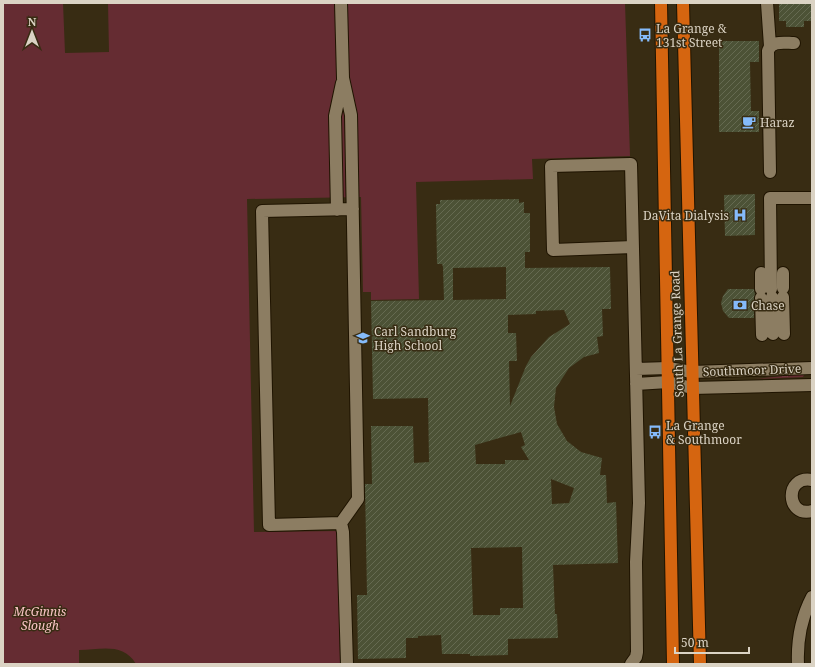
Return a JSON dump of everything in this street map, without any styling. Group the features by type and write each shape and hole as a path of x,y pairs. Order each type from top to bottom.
{"highway":[{"name":"South La Grange Road","path":"661,3 673,664"},
{"name":"South La Grange Road","path":"683,3 700,664"}],"street":[{"path":"341,3 343,78 351,116 358,499 342,523 347,664"},
{"path":"767,3 770,46 768,51 770,172"},
{"path":"770,46 776,43 794,43"},
{"path":"337,210 335,116 343,78"},
{"path":"631,664 636,657 637,652 636,562 639,502 636,384 636,369 631,164 551,166 553,250 633,247"},
{"path":"772,293 773,334 770,198 812,198"},
{"path":"342,523 269,525 262,211 353,209"},
{"name":"Southmoor Drive","path":"636,369 668,368 692,372 812,368"},
{"path":"812,368 812,376"},
{"name":"Southmoor Drive","path":"636,384 668,382 692,388 812,385"},
{"path":"812,480 800,481 795,485 791,498 793,504 799,510 806,512 812,511"},
{"path":"798,664 798,642 802,622 812,597"}],"green space":[{"name":"McGinnis Slough","path":"3,3 63,3 65,53 109,52 108,3 625,3 630,156 532,159 533,179 416,182 419,299 371,300 371,292 363,292 361,197 247,199 254,532 338,531 340,664 136,664 131,657 125,653 118,650 103,649 79,650 79,664 3,664"},
{"path":"804,375 803,377 754,379"}],"building":[{"path":"779,3 812,3 812,21 804,21 804,27 786,27 786,21 779,21"},
{"path":"719,41 759,41 759,62 750,62 751,111 759,111 759,132 719,132"},
{"name":"DaVita Dialysis","path":"755,194 755,235 725,236 724,195"},
{"name":"Carl Sandburg High School","path":"519,199 519,203 524,202 524,213 530,213 530,252 525,252 525,268 610,267 611,309 602,309 603,336 597,337 599,353 584,357 569,368 556,388 554,407 557,424 567,441 581,452 602,458 600,475 606,475 607,503 616,502 618,563 553,565 555,614 557,614 558,638 508,639 508,655 470,656 470,654 442,654 441,635 418,636 418,638 406,638 406,658 358,659 357,595 367,595 365,484 372,484 371,426 413,426 414,463 429,462 428,398 373,399 371,301 444,300 443,267 442,264 437,264 436,204 440,204 440,200","holes":["506,267 506,299 453,300 453,268","564,310 570,324 549,337 531,357 510,406 509,361 517,361 516,333 508,333 508,315 536,314 536,311","521,432 525,445 521,447 529,460 505,460 505,464 476,464 475,445","551,479 574,488 569,503 552,504","522,547 523,608 500,608 500,615 473,615 471,548"]},
{"name":"Chase","path":"728,289 754,289 754,318 729,318 723,311 721,303 723,296"}],"place":[{"name":"La Grange & 131st Street","path":"645,35"},
{"name":"Haraz","path":"749,122"},
{"name":"DaVita Dialysis","path":"740,215"},
{"name":"Chase","path":"740,305"},
{"name":"Carl Sandburg High School","path":"363,338"},
{"name":"La Grange & Southmoor","path":"655,432"}]}
